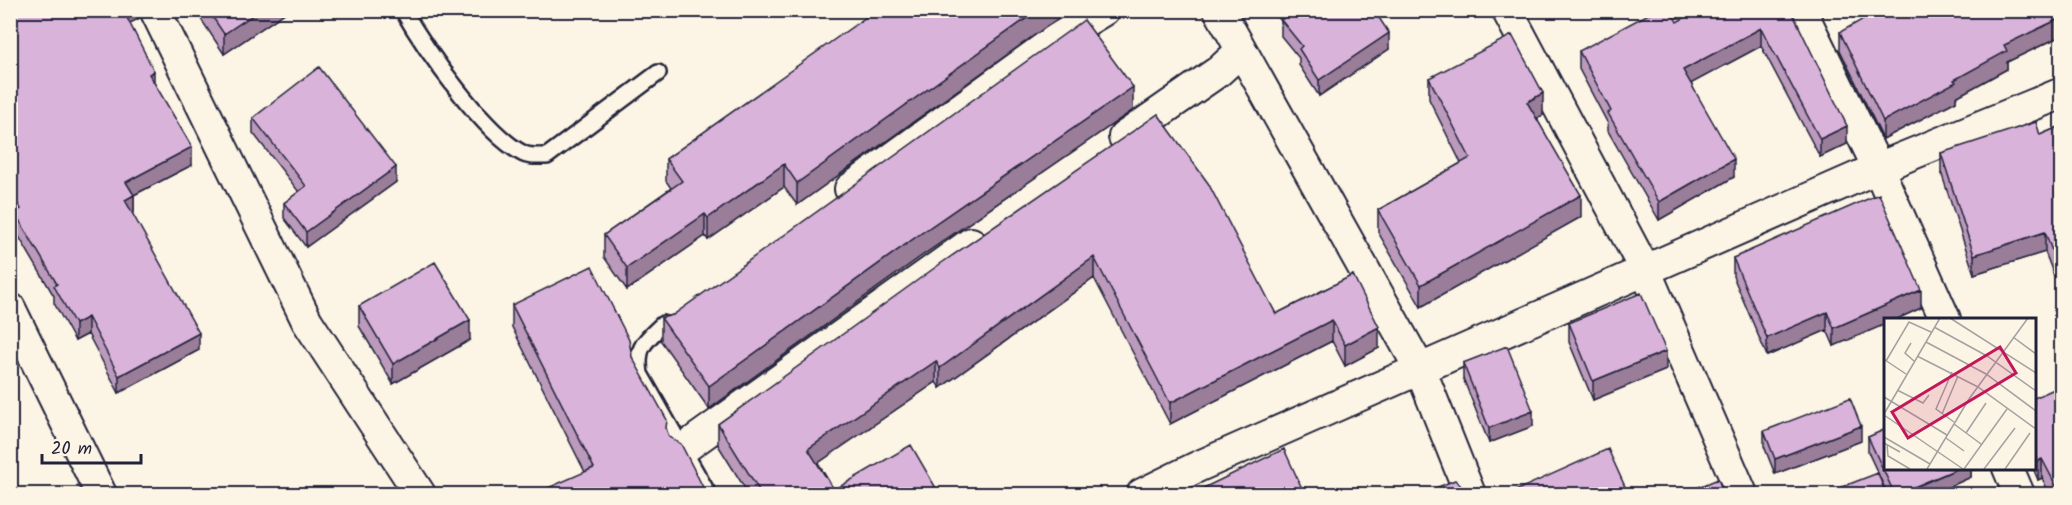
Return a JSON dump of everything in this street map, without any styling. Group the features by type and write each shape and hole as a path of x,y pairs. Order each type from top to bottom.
{"street":[{"path":"155,10 307,321 420,495"},
{"path":"825,206 1054,40 1104,10"},
{"path":"1219,10 1421,371 1470,495"},
{"path":"1507,10 1646,272 1742,495"},
{"path":"1802,10 1878,168 1945,318"},
{"path":"1104,151 1219,72 1242,51"},
{"path":"1142,495 1197,467 1421,371 1878,168 2061,93"},
{"path":"683,449 998,225"},
{"path":"10,308 101,495"},
{"path":"2008,469 2019,495"}],"lane":[{"path":"403,10 416,33 473,106 506,143 527,156 547,156 658,73"},
{"path":"672,317 645,342 638,356 640,374 708,495"}],"building":[{"path":"10,10 123,10 154,71 149,74 192,147 126,182 134,195 125,200 199,333 119,376 88,317 75,324 54,286 57,284 15,213 21,209 10,191"},
{"path":"208,10 260,10 224,34"},
{"path":"876,10 1038,10 797,183 784,164 708,218 705,214 627,268 604,235 682,181 666,159"},
{"path":"1286,10 1374,10 1389,33 1319,80 1299,49 1302,46 1281,20 1289,14"},
{"path":"1656,10 1671,10 1677,22 1698,10 1791,10 1847,126 1820,139 1761,28 1683,70 1734,159 1659,202 1608,113 1611,111 1579,51"},
{"path":"1880,10 2061,10 2061,18 2004,45 2007,51 1954,80 1956,82 1883,121 1840,32"},
{"path":"1084,20 1133,87 920,234 709,386 661,318 673,315"},
{"path":"1512,35 1543,93 1527,102 1581,195 1421,285 1378,210 1470,158 1429,78"},
{"path":"319,67 396,167 306,232 284,203 306,186 253,118"},
{"path":"1158,114 1208,183 1276,314 1353,275 1379,327 1345,345 1332,320 1170,403 1094,257 940,368 936,361 808,449 834,490 911,445 940,495 762,495 718,424 940,264"},
{"path":"2036,122 2040,135 2061,126 2061,275 2045,232 1974,255 1941,153"},
{"path":"1879,194 1921,290 1834,328 1827,312 1767,338 1733,258"},
{"path":"435,262 470,320 393,364 359,306"},
{"path":"592,266 629,340 632,357 667,420 666,428 669,437 681,444 707,495 532,495 594,468 512,305"},
{"path":"1641,293 1666,351 1593,381 1569,323"},
{"path":"1507,346 1533,411 1489,428 1463,363"},
{"path":"2061,386 2061,495 2042,459 2038,461 2036,457 2036,397"},
{"path":"1850,398 1861,426 1775,459 1764,431"},
{"path":"1884,430 1884,469 1957,469 1895,495 1868,437"},
{"path":"1284,449 1305,495 1189,495"},
{"path":"1608,449 1626,489 1613,495 1506,495"},
{"path":"1878,473 1886,495 1821,495"},
{"path":"1718,479 1724,495 1680,495"},
{"path":"1455,480 1467,495 1419,495"}]}
